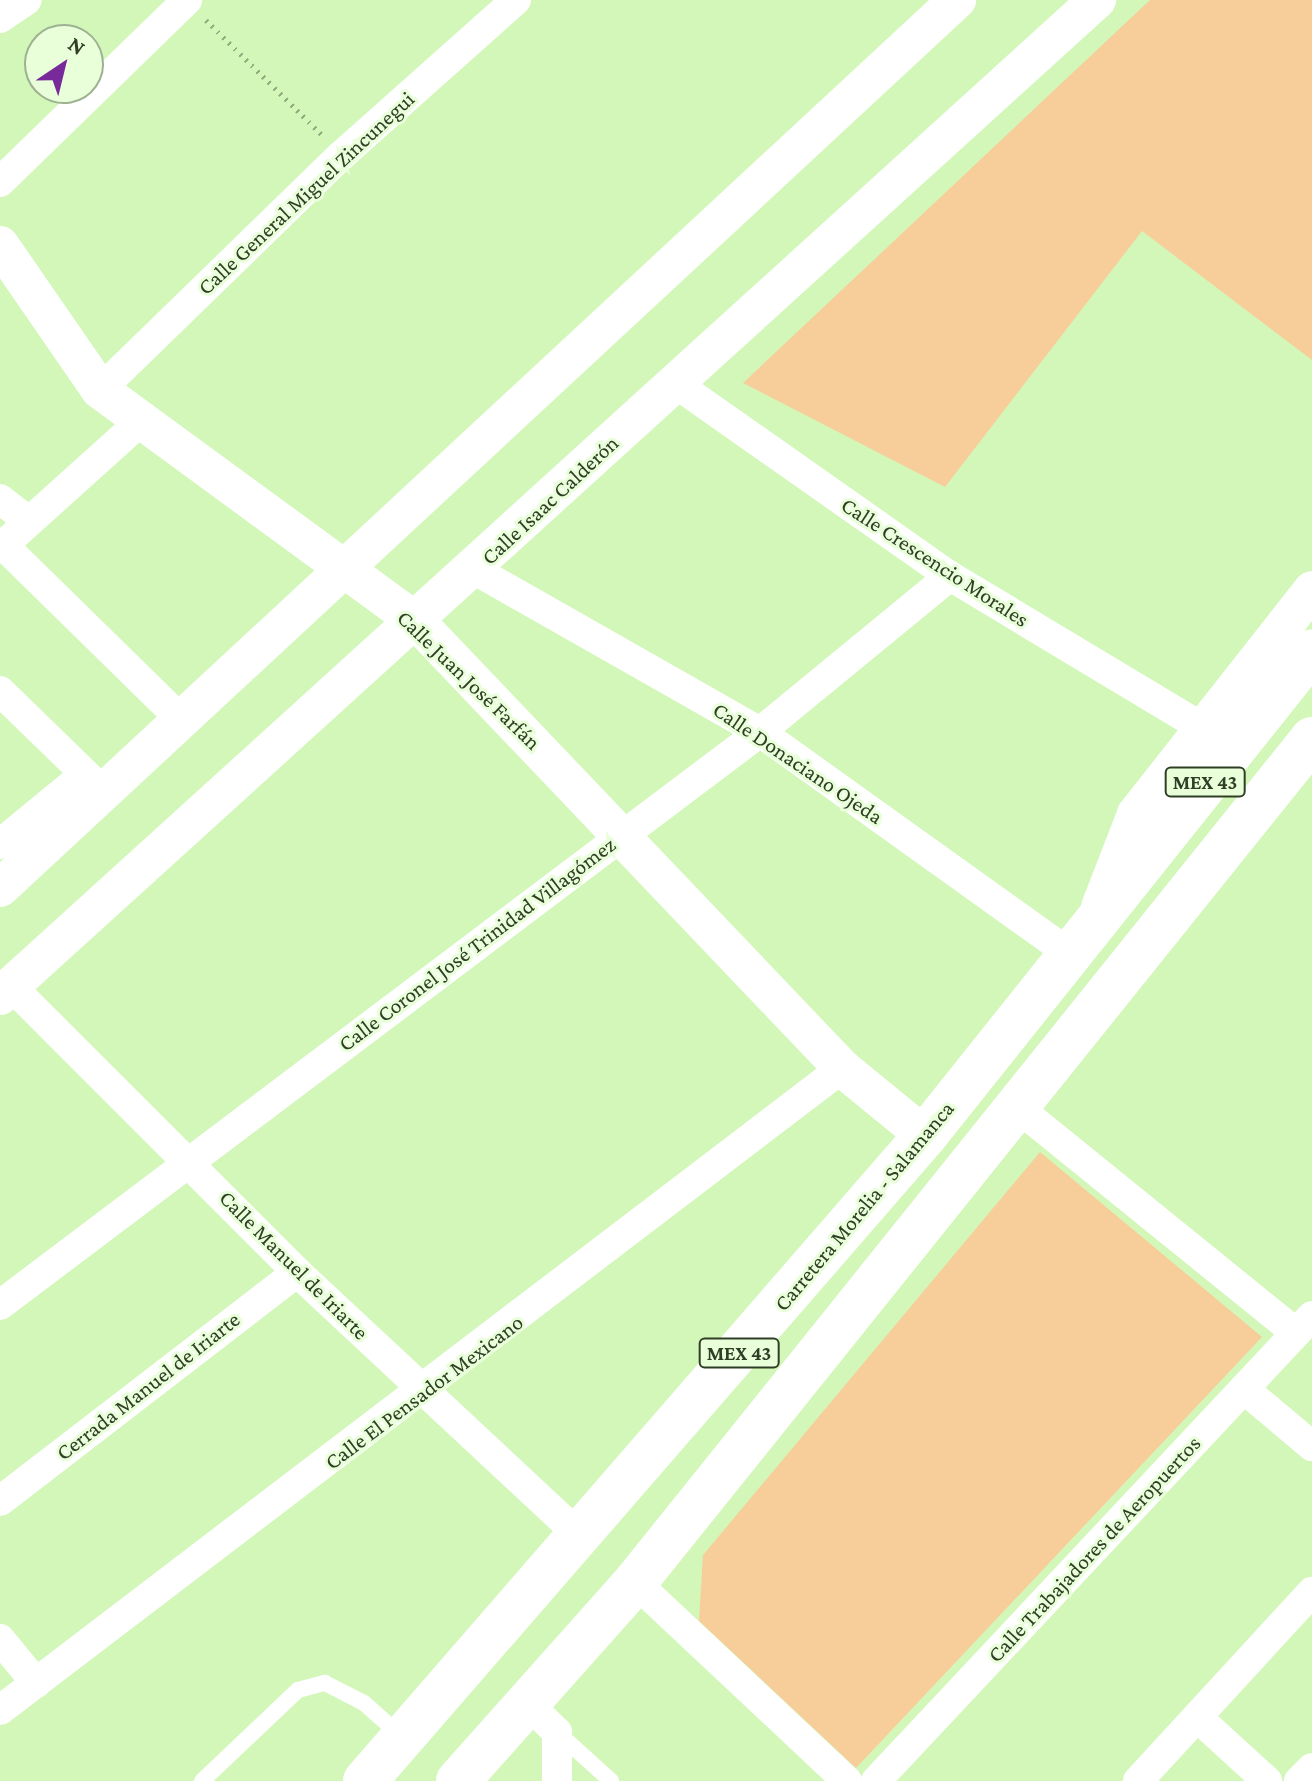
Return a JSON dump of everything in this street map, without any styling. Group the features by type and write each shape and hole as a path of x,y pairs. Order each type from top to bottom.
{"highway":[{"name":"Carretera Morelia - Salamanca","path":"365,1781 406,1740 582,1538 925,1136 1098,912 1312,651"},
{"name":"MEX 43","path":"458,1781 635,1582 1017,1107 1296,769 1312,739"}],"street":[{"path":"0,18 27,0"},
{"name":"Calle General Miguel Zincunegui","path":"100,390 342,155 516,0"},
{"path":"0,844 96,784 182,720 338,567 957,0"},
{"name":"Calle Isaac Calderón","path":"6,991 475,570 675,383 1097,0"},
{"path":"0,182 188,1"},
{"name":"Calle Juan José Farfán","path":"0,245 100,390 139,423 417,622 623,834 842,1068 925,1136"},
{"name":"Calle Crescencio Morales","path":"675,383 950,576 1203,728"},
{"path":"139,423 27,520 2,546 182,720"},
{"path":"0,499 27,520"},
{"name":"Calle Donaciano Ojeda","path":"475,570 760,732 1067,952"},
{"name":"Calle Coronel José Trinidad Villagómez","path":"0,1305 760,732 950,576"},
{"path":"1098,912 1136,814 1312,590"},
{"path":"0,691 96,784"},
{"path":"0,888 96,784"},
{"name":"Calle Manuel de Iriarte","path":"6,991 190,1160 297,1272 582,1538"},
{"name":"Calle El Pensador Mexicano","path":"0,1710 424,1393 842,1068"},
{"path":"1017,1107 1304,1325"},
{"name":"Cerrada Manuel de Iriarte","path":"0,1501 297,1272"},
{"name":"Calle Trabajadores de Aeropuertos","path":"876,1781 1304,1325"},
{"path":"1244,1389 1312,1446"},
{"path":"635,1582 847,1781"},
{"path":"1138,1781 1312,1592"},
{"path":"0,1639 36,1683"},
{"path":"527,1703 557,1732 557,1781"},
{"path":"1197,1717 1267,1781"},
{"path":"1299,1781 1312,1768"}],"lane":[{"path":"202,1781 298,1690 325,1683 364,1703 406,1740"},
{"path":"557,1732 611,1781"}],"path":[{"path":"188,1 342,155"}],"shaded area":[{"path":"1150,0 1312,0 1312,360 1142,231 945,487 743,383"},
{"path":"1040,1152 1262,1337 856,1768 699,1621 703,1555"}]}
